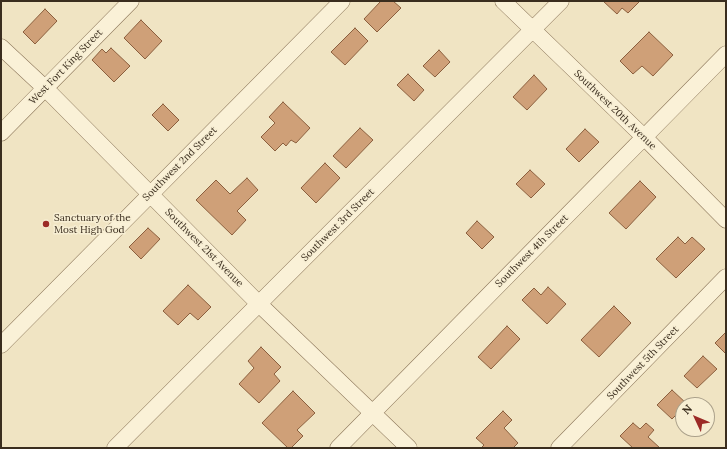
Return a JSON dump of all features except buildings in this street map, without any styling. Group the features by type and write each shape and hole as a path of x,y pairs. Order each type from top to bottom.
{"street":[{"name":"West Fort King Street","path":"1,133 131,1"},
{"name":"Southwest 2nd Street","path":"1,345 342,1"},
{"name":"Southwest 20th Avenue","path":"503,1 645,138 726,220"},
{"name":"Southwest 3rd Street","path":"115,448 561,1"},
{"name":"Southwest 21st Avenue","path":"1,47 46,89 259,304 409,448"},
{"name":"Southwest 4th Street","path":"338,448 645,138 726,54"},
{"name":"Southwest 5th Street","path":"559,448 726,277"}],"place":[{"name":"Sanctuary of the Most High God","path":"46,224"}]}
